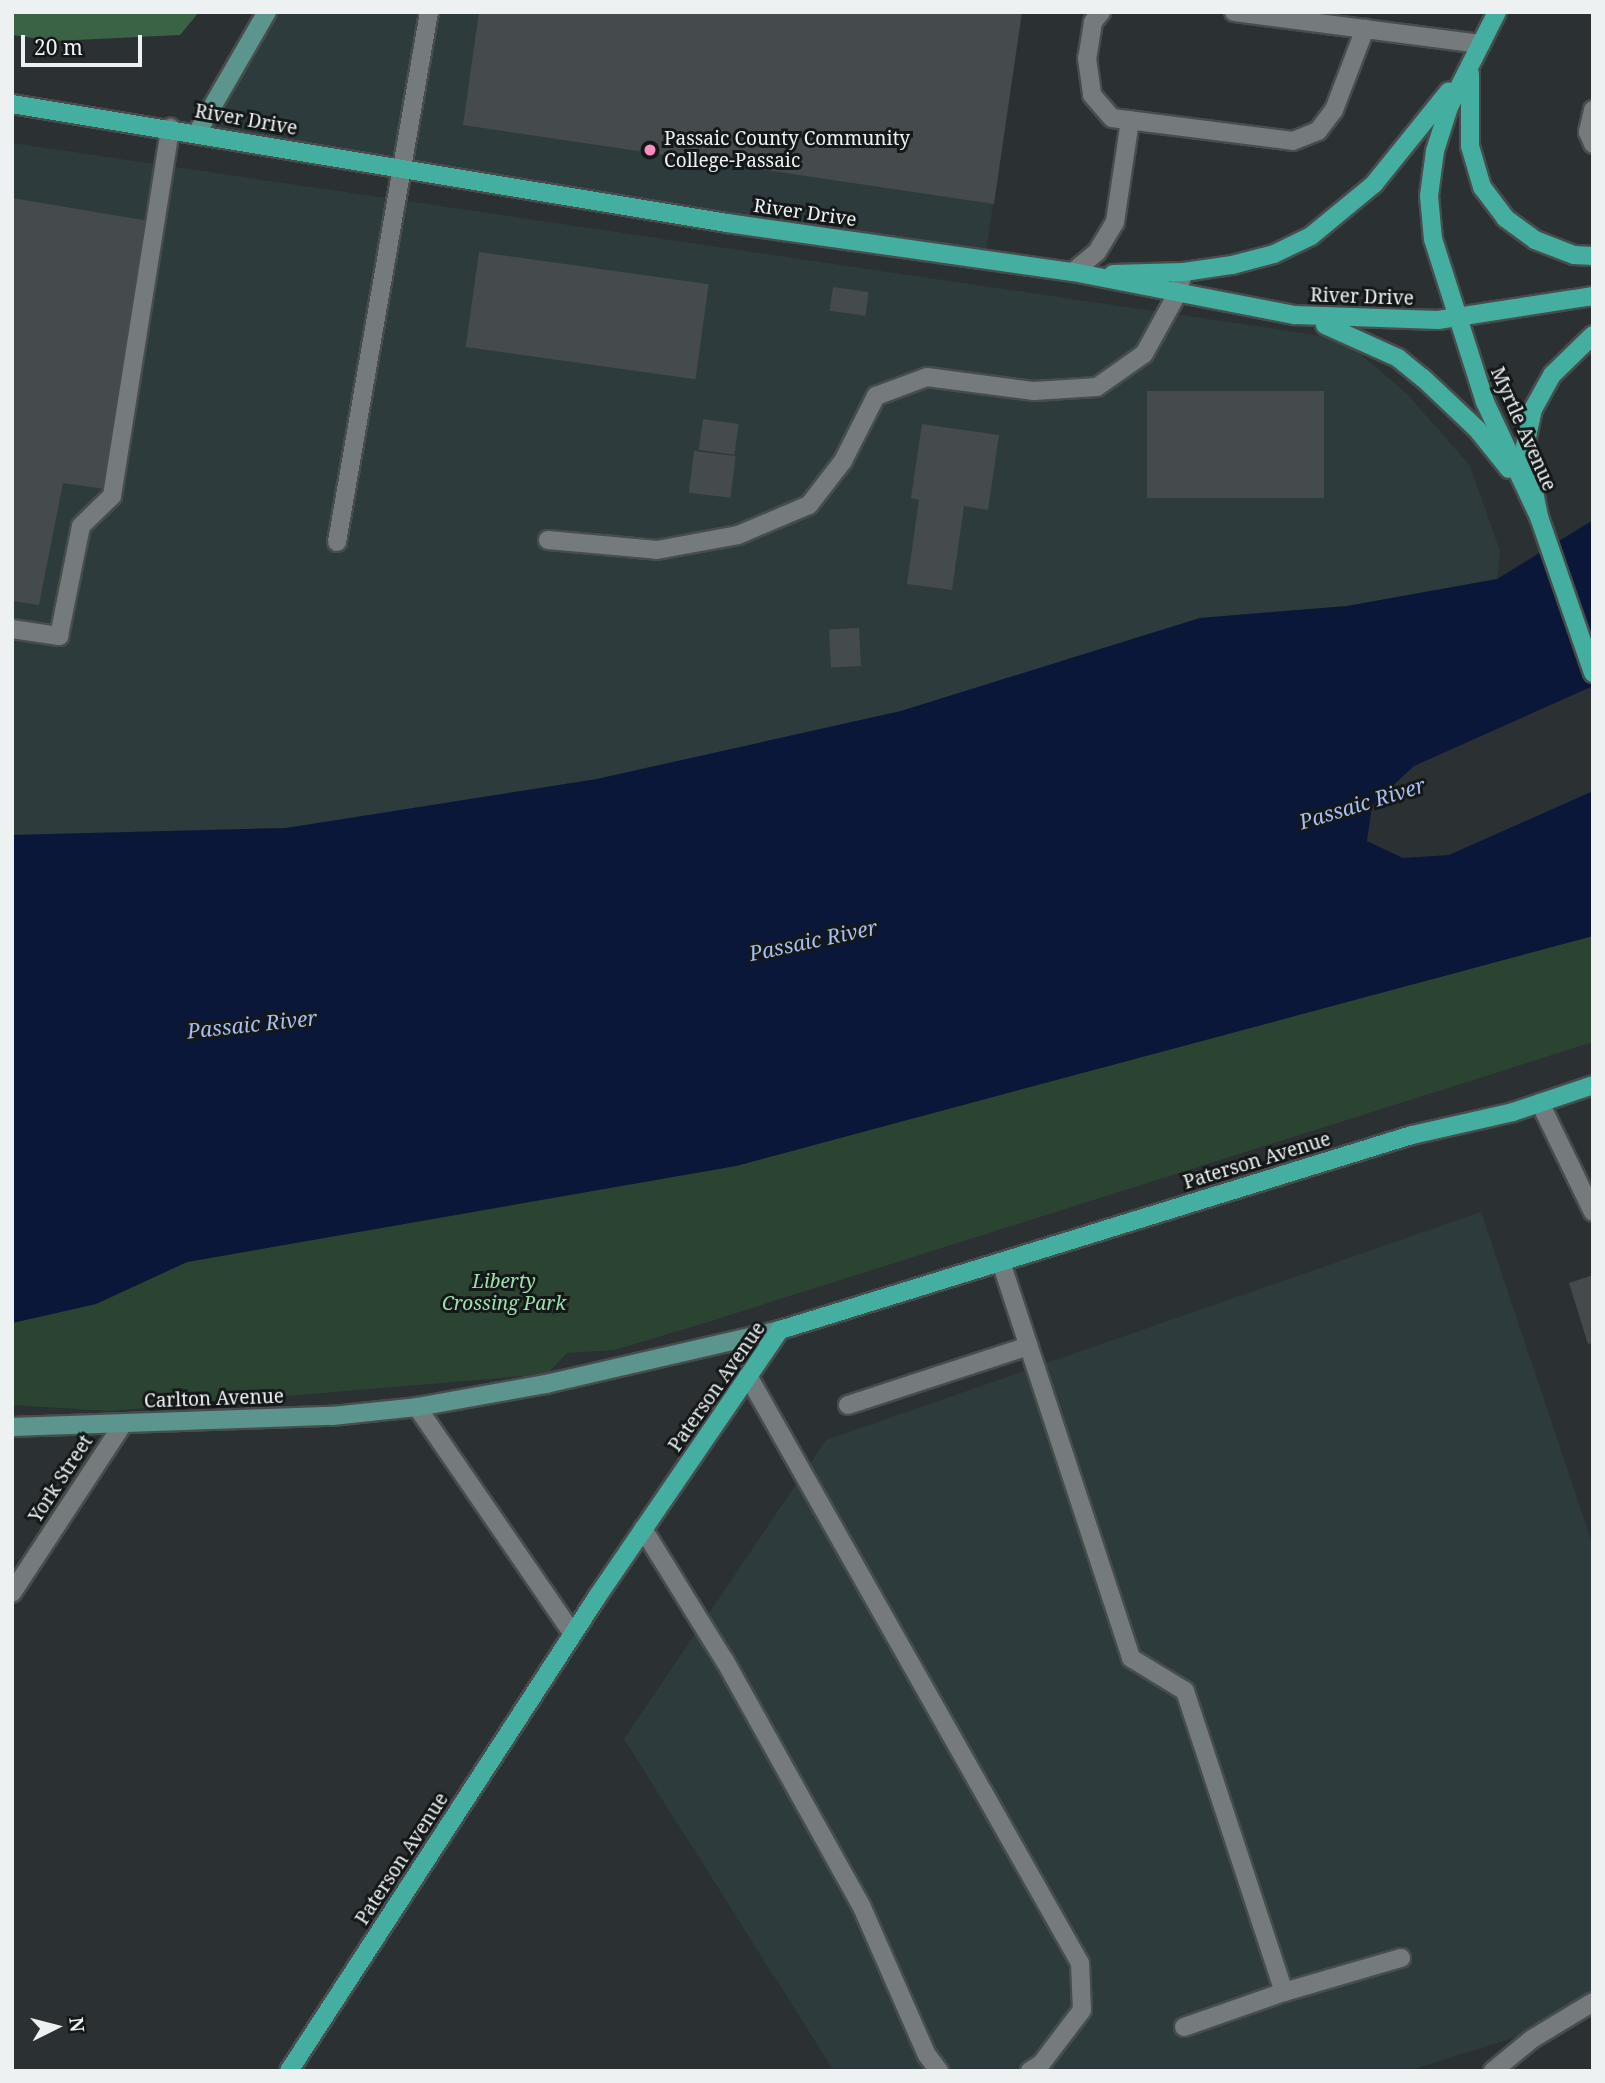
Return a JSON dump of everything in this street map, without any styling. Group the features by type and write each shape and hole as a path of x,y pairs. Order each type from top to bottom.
{"main road":[{"path":"1073,272 1184,272 1274,254 1341,215 1410,143 1470,63 1497,12"},
{"path":"1470,63 1467,105 1471,146 1482,187 1505,218 1535,240 1574,255 1593,256"},
{"name":"Myrtle Avenue","path":"1470,63 1435,151 1429,196 1433,239 1485,402 1539,517"},
{"name":"River Drive","path":"12,104 170,128 727,223 1073,272 1176,296 1295,315 1352,320 1456,318 1593,296"},
{"path":"1295,315 1349,333 1398,358 1440,392 1509,469 1539,517"},
{"path":"1593,335 1552,375 1533,409 1525,446 1539,517 1593,673"},
{"name":"Paterson Avenue","path":"289,2071 573,1634 780,1329 1412,1135 1540,1103 1593,1085"}],"street":[{"path":"197,133 267,12"},
{"path":"337,542 429,12"},
{"path":"1101,12 1093,22 1087,58 1092,95 1112,118 1293,141 1318,131 1334,110 1365,29"},
{"path":"1234,12 1343,19 1365,29 1480,44"},
{"path":"1593,110 1588,132 1593,144"},
{"path":"1073,272 1097,252 1115,222 1130,120"},
{"path":"12,629 59,636 81,526 111,496 170,128"},
{"path":"548,540 657,550 738,536 809,505 843,461 876,397 927,377 1034,391 1097,387 1144,354 1176,296 1184,272"},
{"path":"1540,1103 1593,1212"},
{"path":"1001,1262 1131,1658 1185,1691 1284,1992"},
{"name":"Carlton Avenue","path":"12,1427 332,1416 417,1407 546,1384 780,1329"},
{"path":"848,1405 1029,1346"},
{"path":"748,1376 1080,1963 1082,2010 1041,2064 1030,2071"},
{"path":"417,1407 573,1634"},
{"name":"York Street","path":"12,1593 123,1423"},
{"path":"643,1530 725,1661 862,1905 927,2055 939,2071"},
{"path":"1184,2027 1284,1992 1401,1958"},
{"path":"1493,2071 1532,2039 1593,2002"}],"shaded area":[{"name":"Passaic County Community College-Passaic","path":"267,12 1021,12 985,259 197,133"},
{"path":"12,143 1343,339 1408,395 1470,466 1500,551 1497,579 1347,606 1200,618 901,711 597,779 286,828 12,835"},
{"path":"1481,1212 1593,1546 1593,2013 1407,2071 834,2071 624,1739 826,1440"}],"green space":[{"path":"12,12 199,12 180,35 55,41 12,35"},
{"name":"Liberty Crossing Park","path":"1593,936 1593,1042 695,1326 614,1350 567,1353 547,1374 111,1411 12,1405 12,1323 96,1304 187,1262 736,1166"}],"water":[{"name":"Passaic River","path":"1593,520 1593,936 736,1166 187,1262 96,1304 12,1323 12,835 286,828 597,779 901,711 1200,618 1347,606 1497,579"}],"pier":[{"path":"1593,686 1593,791 1449,855 1403,858 1367,841 1372,805 1414,766"}],"building":[{"path":"479,12 1022,12 994,204 463,125"},
{"path":"12,198 149,221 105,489 63,483 39,605 12,601"},
{"path":"479,252 709,284 695,379 466,347"},
{"path":"833,287 869,292 865,316 830,311"},
{"path":"1147,391 1324,391 1324,498 1147,498"},
{"path":"703,419 739,424 734,455 699,450"},
{"path":"922,424 999,435 988,510 964,506 952,590 907,584 919,500 911,498"},
{"path":"694,451 736,456 731,498 689,493"},
{"path":"859,628 861,666 831,668 829,630"},
{"path":"1593,1275 1593,1343 1588,1344 1569,1283"}],"place":[{"name":"Passaic County Community College-Passaic","path":"650,150"}]}
